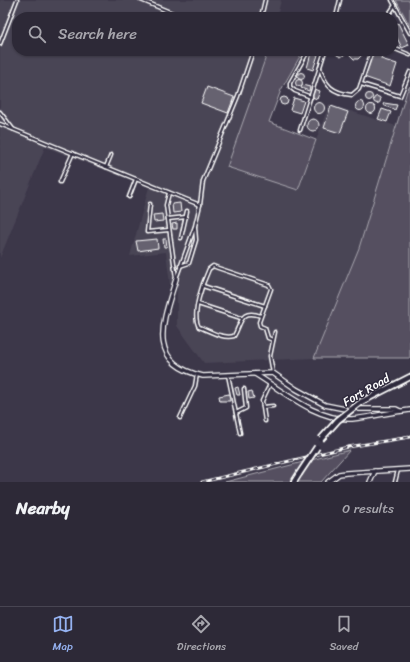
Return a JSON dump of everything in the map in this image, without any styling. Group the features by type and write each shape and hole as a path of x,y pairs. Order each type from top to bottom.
{"street":[{"path":"176,279 162,323 162,335 169,356 175,364 197,374 228,375 273,373 296,390 325,405 345,408"},
{"path":"255,374 319,412 334,417 350,419 410,410"},
{"name":"Fort Road","path":"294,482 321,440 338,420 361,402 410,377"},
{"path":"359,409 396,409 400,411"},
{"path":"328,482 339,474 410,469"},
{"path":"370,482 375,471"}],"lane":[{"path":"12,12 17,0"},
{"path":"141,0 170,12"},
{"path":"262,12 265,0"},
{"path":"337,12 340,0"},
{"path":"392,0 410,33"},
{"path":"390,12 395,5"},
{"path":"0,44 12,13"},
{"path":"398,50 410,56"},
{"path":"176,279 195,226 203,182 238,96 251,56"},
{"path":"305,56 290,83 290,87 295,91 311,97"},
{"path":"300,130 324,56"},
{"path":"320,68 327,86 334,90 352,95 356,93 361,84 370,56"},
{"path":"361,84 400,96 410,72"},
{"path":"0,112 13,129"},
{"path":"0,124 200,205"},
{"path":"60,182 73,153"},
{"path":"106,167 111,155"},
{"path":"129,197 136,179"},
{"path":"169,193 166,205 176,279"},
{"path":"150,204 147,232 169,230"},
{"path":"181,238 187,211"},
{"path":"168,219 186,217"},
{"path":"180,266 188,263 196,240 195,226"},
{"path":"261,316 248,314 241,318 234,336 224,337 199,327 196,318 198,304 209,269 213,266 269,285 271,289 261,316 260,326 265,328 268,338 273,340"},
{"path":"203,286 265,306"},
{"path":"198,304 241,318"},
{"path":"273,373 270,356 275,332"},
{"path":"180,418 195,386 197,374"},
{"path":"228,375 240,433"},
{"path":"265,421 263,398 271,383"},
{"path":"236,413 246,408 244,389"},
{"path":"263,408 273,406"},
{"path":"395,482 398,470"}],"shaded area":[{"path":"0,0 281,0 278,12 12,12 12,56 266,56 252,95 298,190 329,104 396,126 359,248 314,358 204,363 177,326 177,288 170,285 166,252 130,256 149,187 45,147 0,258"},
{"path":"396,0 410,0 410,26"},
{"path":"266,56 300,56 281,90 269,122 316,140 298,190 227,167"},
{"path":"410,86 410,358 314,358 359,248 407,91"},
{"path":"350,450 321,482 225,482"}],"building":[{"path":"398,23 409,45 402,48 398,40"},
{"path":"310,56 318,56 313,70 307,68"},
{"path":"351,56 361,56 358,59 354,59"},
{"path":"372,56 382,56 381,59 397,64 390,86 364,77"},
{"path":"301,73 304,76 301,79 298,76"},
{"path":"299,80 302,83 299,86 296,83"},
{"path":"302,85 310,87 309,91 301,88"},
{"path":"207,87 234,97 228,113 201,103"},
{"path":"315,89 320,91 317,99 312,97"},
{"path":"369,94 372,97 369,100 366,97"},
{"path":"282,97 286,97 288,101 286,105 282,105 280,103 280,99"},
{"path":"377,97 380,100 377,103 374,100"},
{"path":"294,98 304,101 300,113 290,110"},
{"path":"360,101 365,106 360,111 355,106"},
{"path":"319,102 323,104 325,108 323,112 319,114 315,112 313,108 315,104"},
{"path":"384,103 397,105 395,110 383,105"},
{"path":"371,104 376,109 371,114 366,109"},
{"path":"331,106 348,112 340,133 324,128"},
{"path":"382,109 391,112 387,122 378,119"},
{"path":"311,119 315,119 319,125 315,131 311,131 307,127 307,123"},
{"path":"180,203 181,212 173,213 172,204"},
{"path":"162,214 163,221 154,222 153,215"},
{"path":"177,223 177,229 173,229 172,224"},
{"path":"157,239 158,248 138,251 136,241"},
{"path":"163,239 166,239 167,247 164,247"},
{"path":"238,387 240,395 237,395 235,388"},
{"path":"252,391 254,398 249,399 248,392"},
{"path":"229,394 230,401 220,401 219,396"}],"railway":[{"path":"202,482 348,447 410,437"}]}
